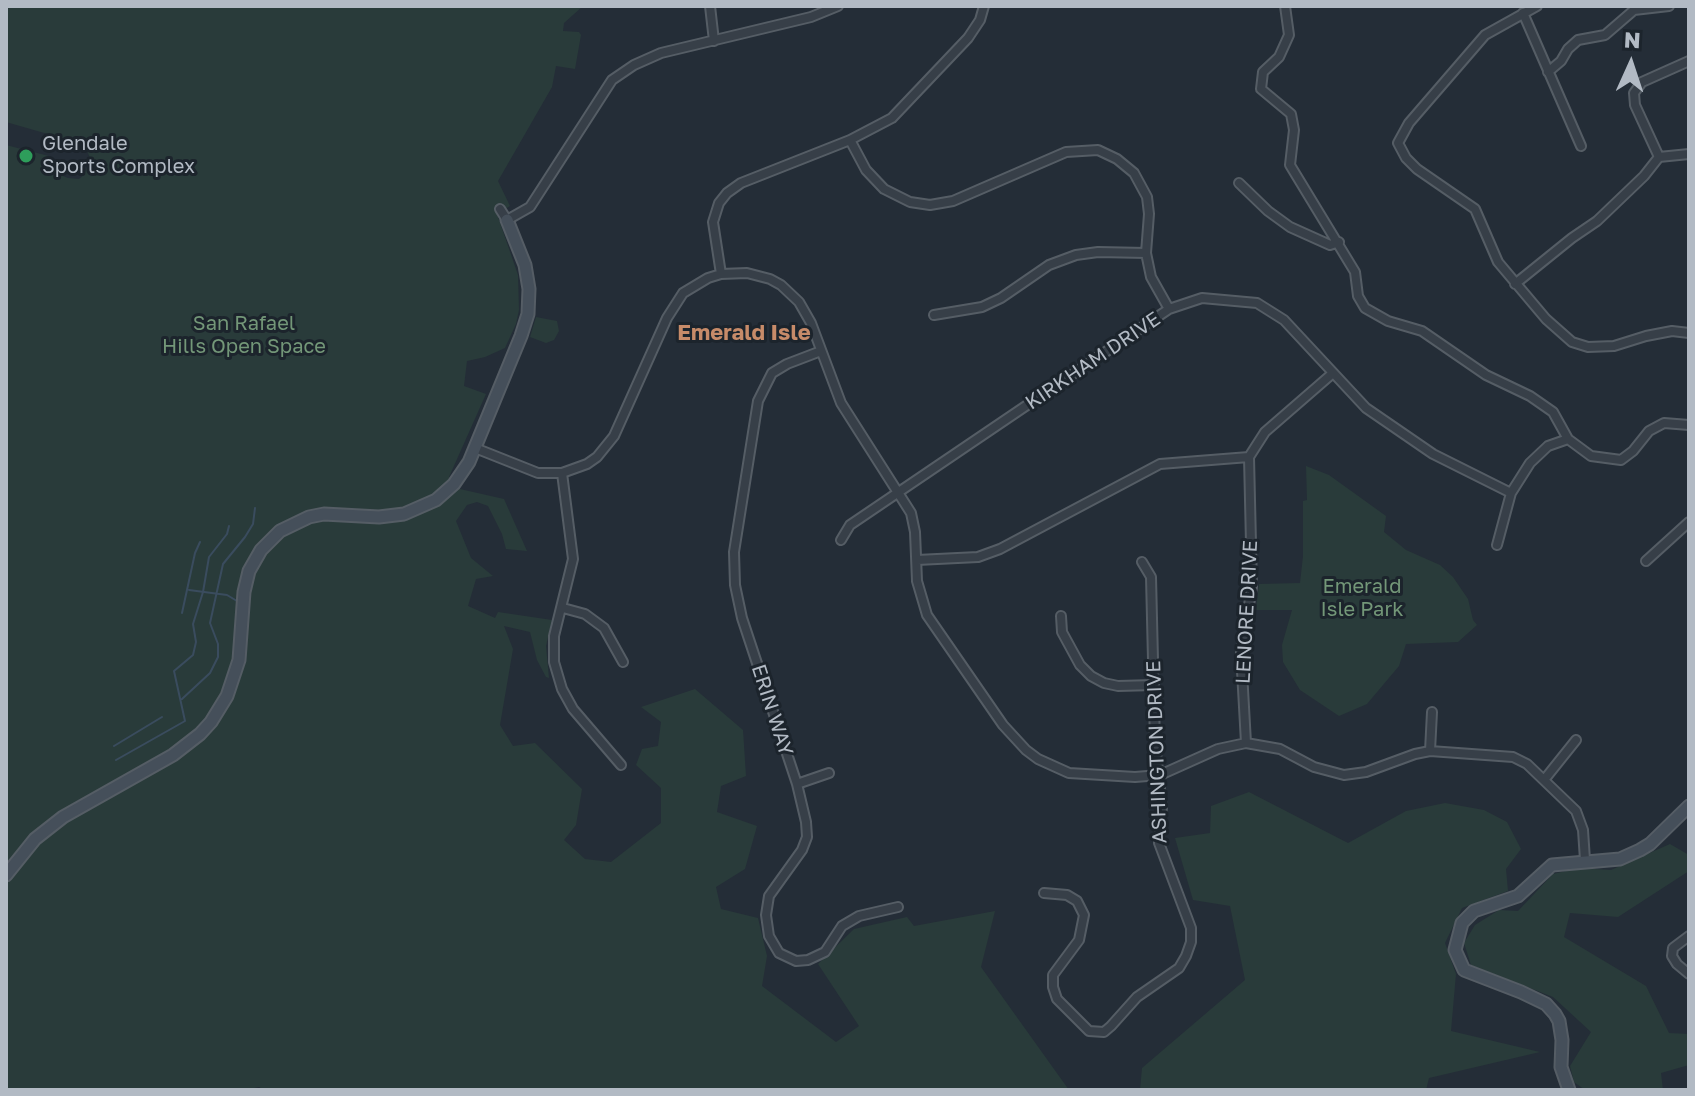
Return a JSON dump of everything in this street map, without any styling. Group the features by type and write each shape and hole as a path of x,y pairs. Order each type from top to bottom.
{"street":[{"path":"710,6 714,41"},
{"path":"6,875 35,839 63,817 173,755 211,722 233,682 241,650 246,581 266,543 293,523 312,516 338,513 391,516 417,510 436,500 454,484 475,448 528,314 529,289 525,265 503,215 530,207 541,194 612,80 634,65 661,53 811,17 838,6"},
{"path":"721,274 713,222 719,203 727,193 741,183 882,125 968,38 980,20 984,6"},
{"path":"1285,6 1289,35 1279,57 1263,72 1261,89 1291,114 1294,130 1290,165 1355,272 1358,296 1365,308 1388,321 1422,331 1486,375 1530,396 1553,412 1568,439 1591,456 1621,460 1649,431 1664,423 1689,425"},
{"path":"1537,6 1485,35 1409,123 1398,143 1417,169 1475,209 1498,262 1546,319 1572,342 1588,347 1614,346 1672,331 1689,333"},
{"path":"1548,72 1578,40 1605,35 1634,10 1669,6"},
{"path":"1523,13 1581,146"},
{"path":"1659,157 1635,105 1634,93 1642,82 1689,61"},
{"path":"850,140 866,170 884,189 910,202 930,205 953,201 1066,152 1098,150 1117,159 1134,173 1142,185 1149,214 1146,253 1151,277 1169,309"},
{"path":"1515,284 1608,212 1659,157 1689,154"},
{"path":"1239,183 1290,227 1330,245 1339,242"},
{"path":"934,315 991,303 1049,265 1076,255 1146,253"},
{"path":"475,448 538,473 562,473 587,464 614,436 675,305 694,285 721,274 760,275 781,285 799,302 841,403 899,492 914,524 920,594 927,615 1003,725 1038,759 1069,773 1114,777 1160,775 1218,749 1246,743 1280,749 1314,767 1344,775 1366,772 1430,751 1513,757 1527,764 1571,805 1580,819 1585,860"},
{"name":"KIRKHAM DRIVE","path":"841,540 850,525 1169,309 1202,298 1257,303 1284,320 1366,408 1433,454 1511,493"},
{"name":"ERIN WAY","path":"821,351 772,373 758,401 734,552 735,585 742,618 797,784 807,837 802,850 769,896 766,915 769,936 779,953 796,961 808,960 825,952 842,926 859,916 898,907"},
{"path":"917,560 978,557 1000,549 1160,464 1249,457 1265,432 1333,373"},
{"path":"1497,545 1511,493 1530,463 1548,446 1568,439"},
{"name":"LENORE DRIVE","path":"1246,743 1241,653 1252,587 1249,457"},
{"path":"562,473 573,566 554,636 554,662 562,689 573,709 621,765"},
{"path":"1646,561 1689,522"},
{"name":"ASHINGTON DRIVE","path":"1044,893 1067,895 1077,901 1084,915 1079,940 1053,975 1053,987 1057,999 1089,1031 1104,1032 1137,997 1179,968 1191,942 1191,928 1160,851 1160,775 1155,743 1151,577 1142,562"},
{"path":"563,608 585,614 604,628 623,662"},
{"path":"1061,616 1062,632 1080,665 1091,676 1118,686 1154,685"},
{"path":"1430,751 1432,712"},
{"path":"1544,780 1576,740"},
{"path":"797,784 829,773"},
{"path":"1569,1090 1561,1067 1559,1021 1552,1009 1521,992 1469,973 1459,964 1455,950 1462,923 1474,911 1518,896 1552,865 1620,859 1640,850 1689,806"},
{"path":"1689,936 1673,948 1672,956 1689,974"}],"green space":[{"name":"San Rafael Hills Open Space","path":"6,6 583,6 564,23 563,31 579,32 581,35 575,69 556,66 552,87 498,181 510,206 497,214 518,275 519,310 505,348 467,361 464,386 486,394 449,477 460,489 504,499 527,551 506,549 488,506 477,502 467,505 456,521 471,558 493,576 476,579 468,606 495,618 498,612 552,620 546,646 549,678 537,660 530,632 504,626 513,649 500,725 513,746 535,743 582,789 576,825 564,840 585,859 611,862 661,823 661,788 636,765 642,749 658,746 661,722 641,707 695,689 743,730 746,776 721,786 717,812 757,826 745,869 716,887 721,909 758,918 767,956 762,986 836,1042 859,1026 818,964 854,929 907,917 914,926 995,911 981,967 1069,1090 265,1090 259,1087 245,1090 6,1090 6,145 49,156 58,174 68,178 79,179 84,175 90,158 86,148 79,143 6,122"},
{"path":"536,317 557,321 559,331 554,340 546,343 530,337"},
{"name":"Emerald Isle Park","path":"1306,466 1329,475 1386,516 1384,532 1406,550 1440,565 1453,577 1468,599 1477,625 1458,642 1406,644 1399,666 1367,704 1339,716 1300,690 1283,662 1282,645 1292,610 1256,610 1259,584 1300,583 1303,501 1307,500"},
{"path":"1249,792 1348,843 1406,811 1445,803 1484,810 1507,822 1521,849 1506,869 1508,891 1462,908 1445,943 1456,974 1451,1031 1540,1052 1429,1078 1426,1090 1140,1090 1142,1068 1245,980 1230,906 1193,900 1175,838 1210,833 1211,806"},
{"path":"1670,844 1689,855 1689,871 1618,917 1570,913 1564,937 1646,986 1669,1033 1689,1034 1689,1065 1661,1073 1663,1090 1585,1090 1574,1082 1570,1066 1591,1032 1553,997 1471,965 1464,943 1475,925 1499,910 1518,911 1553,874 1578,868 1611,870"}],"waterway":[{"path":"182,699 210,673 218,657 218,644 210,623 223,564 253,524 255,508"},
{"path":"116,760 185,721 174,671 193,655 196,642 193,624 209,557 227,534 229,526"},
{"path":"182,613 200,542"},
{"path":"189,590 227,595 237,601"},
{"path":"114,746 162,717"}],"place":[{"name":"Glendale Sports Complex","path":"26,156"}],"district":[{"name":"Emerald Isle","path":"744,333"}]}
